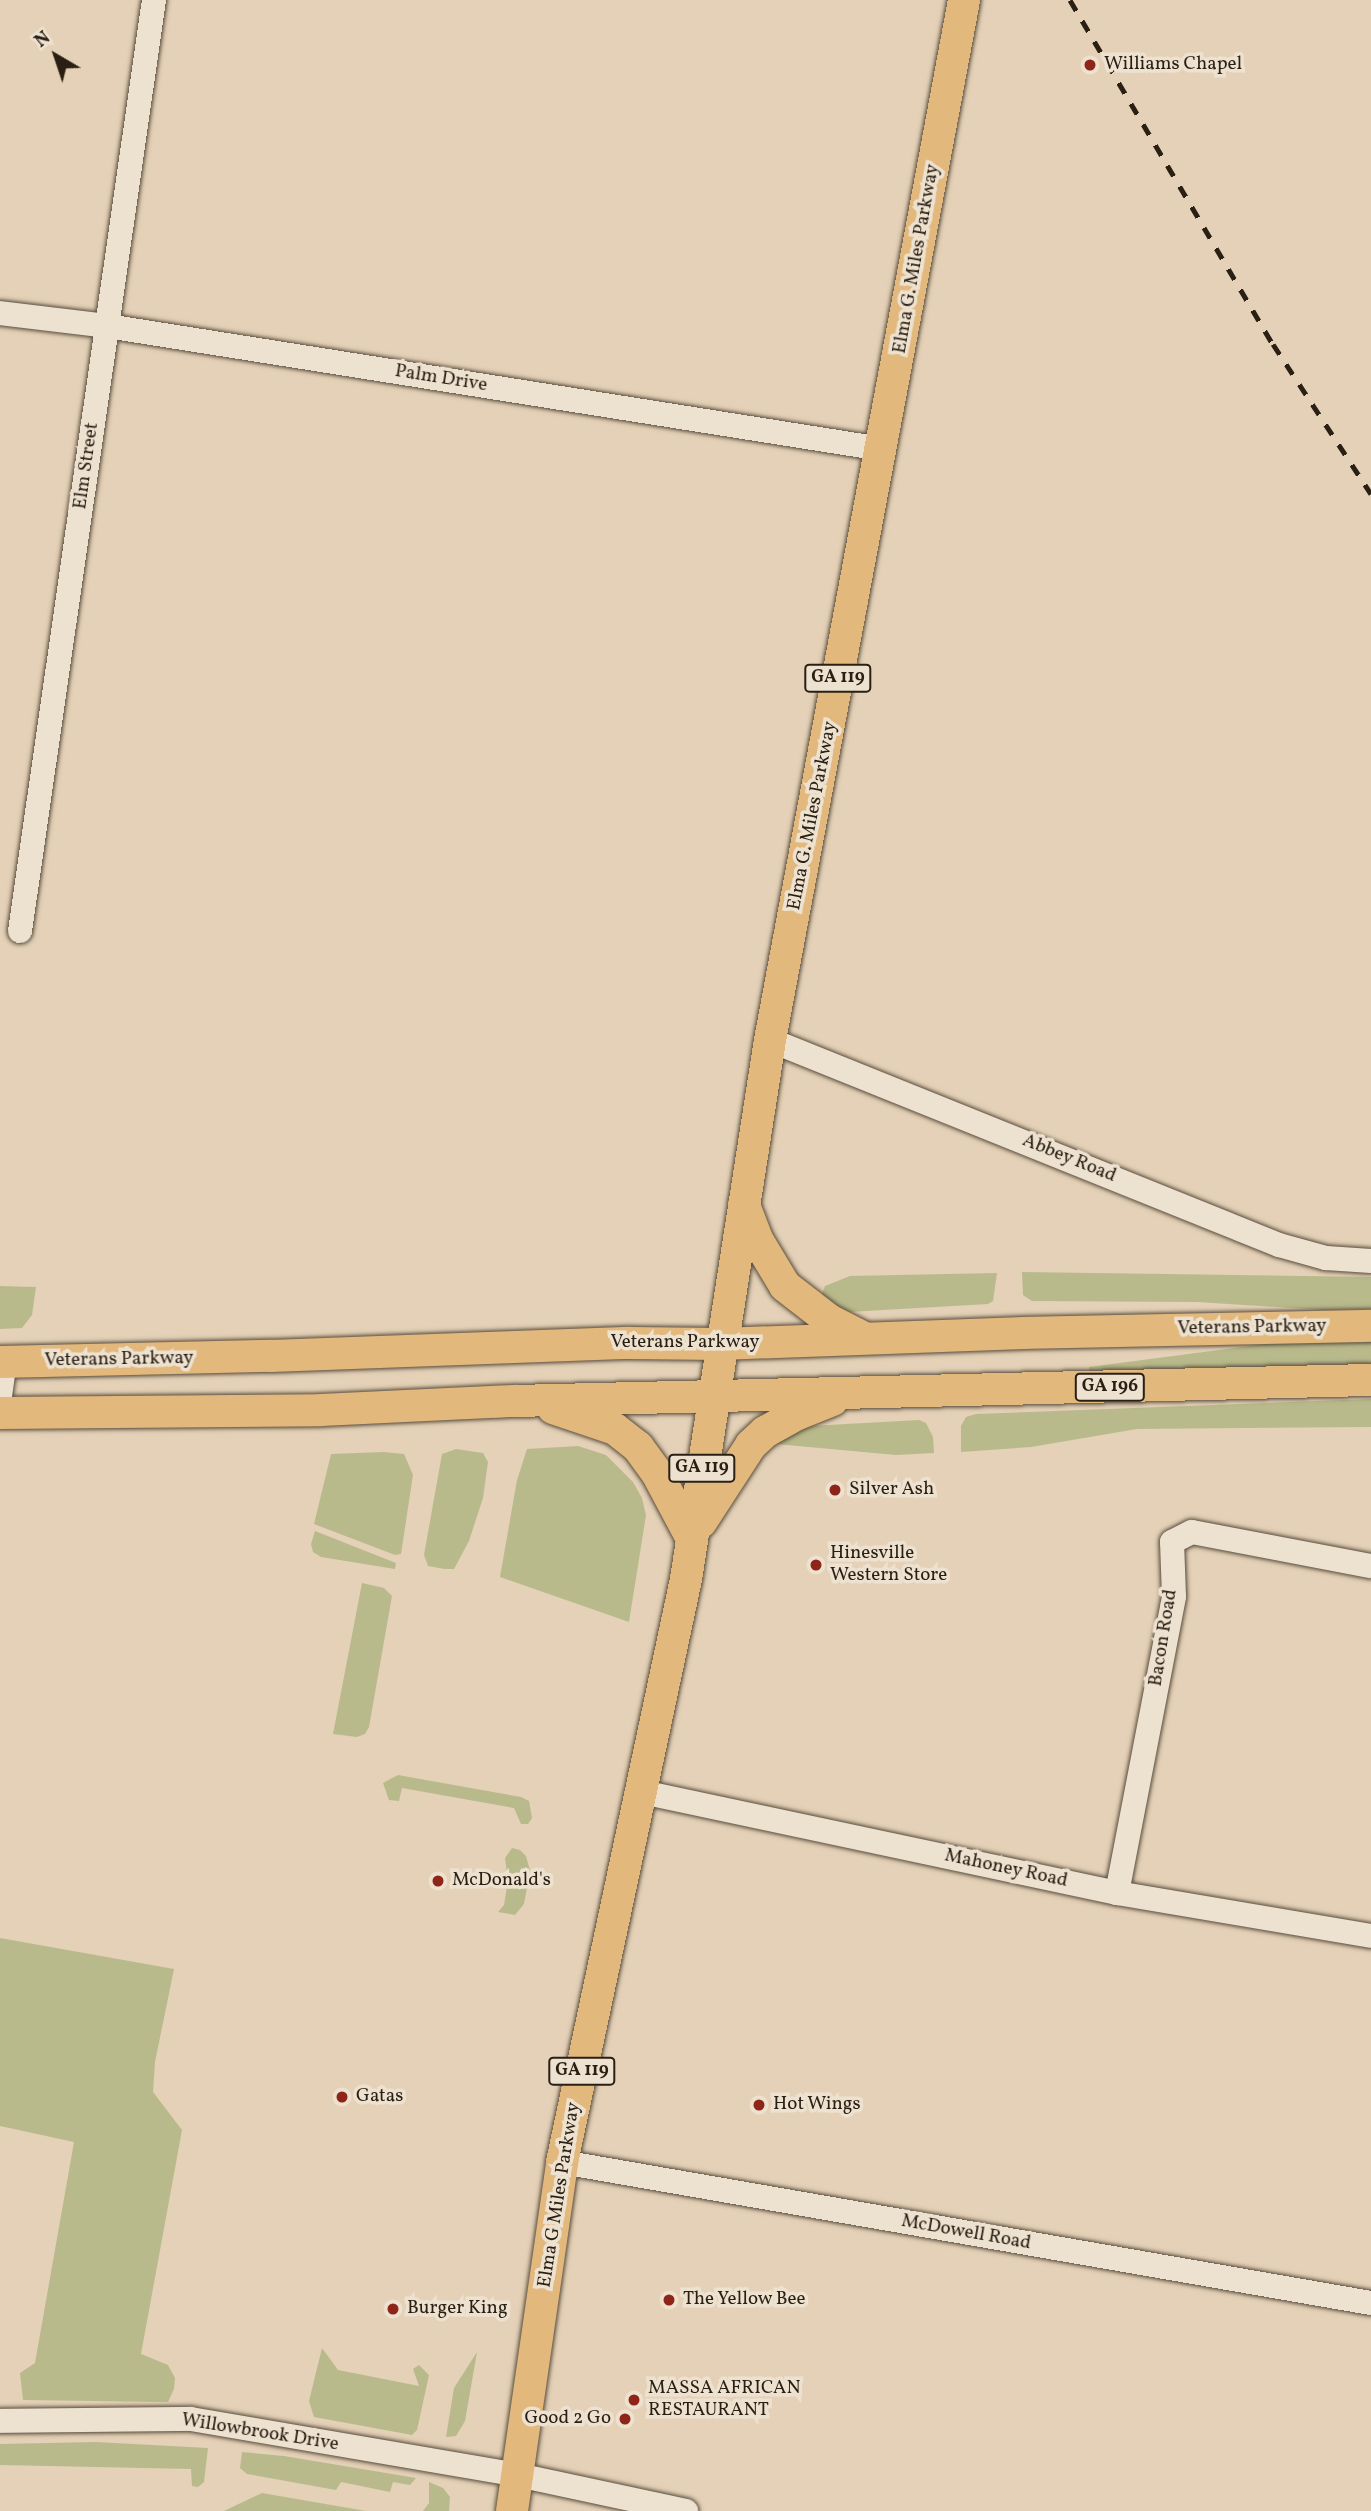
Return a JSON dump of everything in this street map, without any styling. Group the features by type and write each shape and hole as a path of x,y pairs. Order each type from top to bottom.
{"main road":[{"name":"Elma G. Miles Parkway","path":"674,1634 692,1539 712,1397 770,1040 964,0"},
{"path":"744,1205 758,1241 785,1286 829,1320 867,1339"},
{"name":"Veterans Parkway","path":"3,1362 630,1343 721,1344 1371,1326"},
{"name":"GA 196","path":"692,1539 730,1473 758,1438 798,1414 849,1394 1371,1380"},
{"path":"0,1413 321,1410 533,1401 849,1394"},
{"path":"533,1401 615,1429 638,1447 658,1475 692,1539"},
{"name":"Elma G Miles Parkway","path":"512,2511 562,2162 674,1634"}],"street":[{"name":"Elm Street","path":"20,932 153,0"},
{"name":"Palm Drive","path":"0,313 107,326 882,449"},
{"name":"Abbey Road","path":"770,1040 1279,1245 1326,1258 1371,1261"},
{"path":"0,1396 3,1362"},
{"name":"Bacon Road","path":"1117,1893 1174,1596 1172,1542 1192,1532 1371,1566"},
{"name":"Mahoney Road","path":"642,1792 1117,1893 1371,1936"},
{"name":"McDowell Road","path":"562,2162 1371,2303"},
{"name":"Willowbrook Drive","path":"0,2421 191,2419 518,2475 686,2511"}],"green space":[{"path":"1022,1272 1371,1277 1371,1309 1325,1310 1197,1302 1032,1301 1023,1295"},
{"path":"997,1273 993,1301 988,1304 848,1312 819,1301 825,1286 850,1276"},
{"path":"0,1286 36,1287 32,1315 22,1328 0,1329"},
{"path":"1371,1342 1371,1368 1090,1376 1089,1367 1265,1344"},
{"path":"1371,1399 1371,1427 1137,1429 1031,1447 961,1452 961,1426 966,1417 976,1414"},
{"path":"919,1420 926,1423 933,1437 934,1453 896,1455 776,1444 776,1437 810,1426"},
{"path":"578,1446 606,1455 633,1482 642,1498 646,1515 629,1622 500,1577 517,1480 527,1449"},
{"path":"456,1449 483,1453 488,1462 483,1498 469,1541 454,1569 445,1569 428,1566 424,1555 442,1454"},
{"path":"331,1454 404,1454 413,1475 401,1554 395,1555 314,1524"},
{"path":"315,1531 396,1563 395,1569 321,1557 313,1552 311,1544"},
{"path":"362,1583 384,1588 392,1596 369,1727 365,1734 357,1737 333,1734"},
{"path":"398,1775 521,1797 529,1801 532,1818 528,1824 521,1824 514,1808 402,1788 399,1801 389,1800 383,1783"},
{"path":"512,1848 520,1850 526,1856 530,1871 524,1904 515,1915 498,1912 504,1905 508,1880 505,1858"},
{"path":"0,1938 174,1969 155,2062 153,2092 182,2130 141,2354 168,2365 175,2378 174,2389 168,2402 23,2400 20,2373 35,2363 74,2142 0,2126"},
{"path":"322,2348 338,2370 419,2386 413,2369 419,2365 429,2375 417,2430 412,2435 314,2417 309,2401"},
{"path":"477,2352 465,2421 456,2436 446,2437 454,2388"},
{"path":"96,2442 208,2448 204,2482 198,2487 192,2486 191,2469 0,2465 0,2444"},
{"path":"242,2452 284,2456 416,2478 410,2485 393,2482 390,2492 341,2482 336,2490 247,2474 240,2468"},
{"path":"429,2482 443,2488 450,2497 449,2511 423,2511 429,2503"},
{"path":"262,2493 366,2511 224,2511"}],"railway":[{"path":"1070,0 1273,344 1371,494"}],"place":[{"name":"Williams Chapel","path":"1090,65"},
{"name":"Silver Ash","path":"835,1490"},
{"name":"Hinesville Western Store","path":"816,1565"},
{"name":"McDonald's","path":"438,1881"},
{"name":"Gatas","path":"342,2097"},
{"name":"Hot Wings","path":"759,2105"},
{"name":"The Yellow Bee","path":"669,2300"},
{"name":"Burger King","path":"393,2309"},
{"name":"MASSA AFRICAN RESTAURANT","path":"634,2400"},
{"name":"Good 2 Go","path":"625,2419"}]}
